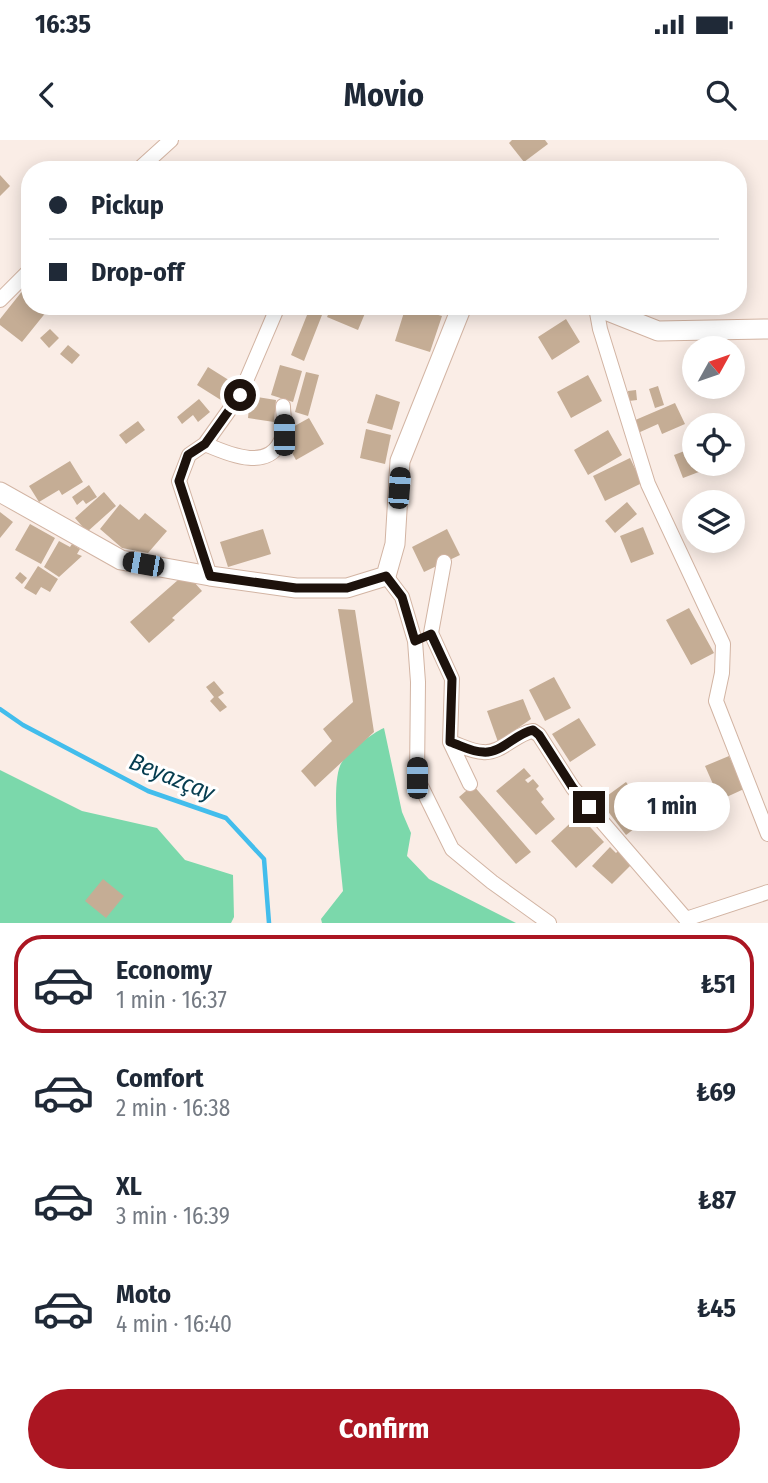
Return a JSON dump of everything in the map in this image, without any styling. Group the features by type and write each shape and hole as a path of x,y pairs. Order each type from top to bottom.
{"street":[{"path":"148,161 171,140"},
{"path":"0,300 21,279"},
{"path":"210,576 179,481 188,455 205,444 240,395 274,315"},
{"path":"386,576 395,544 400,461 458,315"},
{"path":"598,315 648,484 723,645 722,673 716,701 768,834"},
{"path":"618,315 658,331 768,329"},
{"path":"205,444 232,456 259,459 273,451 284,435 283,406"},
{"path":"0,492 121,561 296,588 347,588 386,576"},
{"path":"444,562 431,634 452,679 450,742 470,785"},
{"path":"386,576 402,597 415,641 418,682 417,778 452,849 492,882 550,923"},
{"path":"415,641 431,634"},
{"path":"450,742 484,753 500,747 523,732 533,730 539,735 573,788 681,921 768,892"}],"green space":[{"path":"384,728 402,812 411,833 407,856 429,879 516,923 322,923 321,919 343,891 336,805 338,772 350,753"},
{"path":"0,770 82,811 157,828 185,860 233,875 234,917 231,923 0,923"}],"building":[{"path":"512,140 545,140 548,144 523,161 509,143"},
{"path":"0,175 10,186 0,196"},
{"path":"21,293 21,315 44,315 22,342 0,325 0,319"},
{"path":"307,315 322,315 304,361 291,355"},
{"path":"328,315 364,315 358,330 327,317"},
{"path":"403,315 442,316 430,352 395,341"},
{"path":"566,319 580,342 552,360 538,337"},
{"path":"50,329 59,338 49,348 40,338"},
{"path":"68,345 80,355 72,364 60,354"},
{"path":"280,365 302,371 293,402 271,395"},
{"path":"208,367 235,384 224,402 197,385"},
{"path":"306,372 319,375 308,416 295,412"},
{"path":"588,375 602,401 571,418 557,392"},
{"path":"658,386 664,405 655,408 649,389"},
{"path":"636,390 637,400 629,401 628,391"},
{"path":"376,394 400,402 392,430 367,423"},
{"path":"250,396 276,400 274,422 248,418"},
{"path":"199,399 210,412 198,422 193,415 182,424 177,417"},
{"path":"675,403 682,418 682,425 662,434 658,424 638,433 633,421"},
{"path":"309,418 324,444 296,460 285,440 295,434 291,428"},
{"path":"138,421 145,430 126,444 119,435"},
{"path":"366,429 391,435 385,464 360,458"},
{"path":"608,430 622,455 588,475 574,450"},
{"path":"682,452 682,475 674,455"},
{"path":"630,458 642,483 605,501 593,476"},
{"path":"70,461 83,482 62,495 59,490 39,502 29,486"},
{"path":"89,485 97,497 86,504 83,500 77,505 72,497"},
{"path":"104,492 116,506 87,532 75,518"},
{"path":"627,502 637,514 615,533 605,521"},
{"path":"120,504 139,520 145,513 167,531 148,553 122,548 100,529"},
{"path":"0,512 13,522 0,538"},
{"path":"30,524 55,538 41,564 15,550"},
{"path":"643,527 654,554 631,563 620,536"},
{"path":"263,529 271,554 228,567 220,542"},
{"path":"447,529 460,555 424,572 412,547"},
{"path":"59,541 80,549 77,554 82,556 59,577 44,567"},
{"path":"38,566 58,579 50,592 41,587 36,595 24,588"},
{"path":"20,572 27,578 22,584 15,578"},
{"path":"186,573 202,591 149,643 130,622"},
{"path":"689,608 714,653 691,665 666,620"},
{"path":"338,609 355,610 374,732 315,787 301,771 332,741 323,729 353,702"},
{"path":"554,677 571,708 545,721 529,690"},
{"path":"214,681 224,693 218,697 227,707 220,712 210,701 214,697 206,687"},
{"path":"523,699 531,719 498,742 487,711"},
{"path":"579,718 596,745 570,762 552,734"},
{"path":"729,756 744,789 720,800 705,766"},
{"path":"524,768 531,776 525,780 528,783 533,779 539,786 536,789 544,799 541,802 555,819 536,835 496,791"},
{"path":"626,782 651,816 626,835 600,801"},
{"path":"473,785 531,852 516,864 459,797"},
{"path":"579,815 604,842 576,868 551,841"},
{"path":"610,847 632,864 612,884 592,866"},
{"path":"103,879 124,896 106,918 85,901"}],"waterway":[{"name":"Beyazçay","path":"0,709 23,725 148,791 226,818 264,859 269,923"}],"route":[{"path":"240,395 205,444 188,455 179,481 210,576 296,588 347,588 386,576 402,597 415,641 431,634 452,679 450,742 484,753 500,747 523,732 533,730 589,807"}]}
